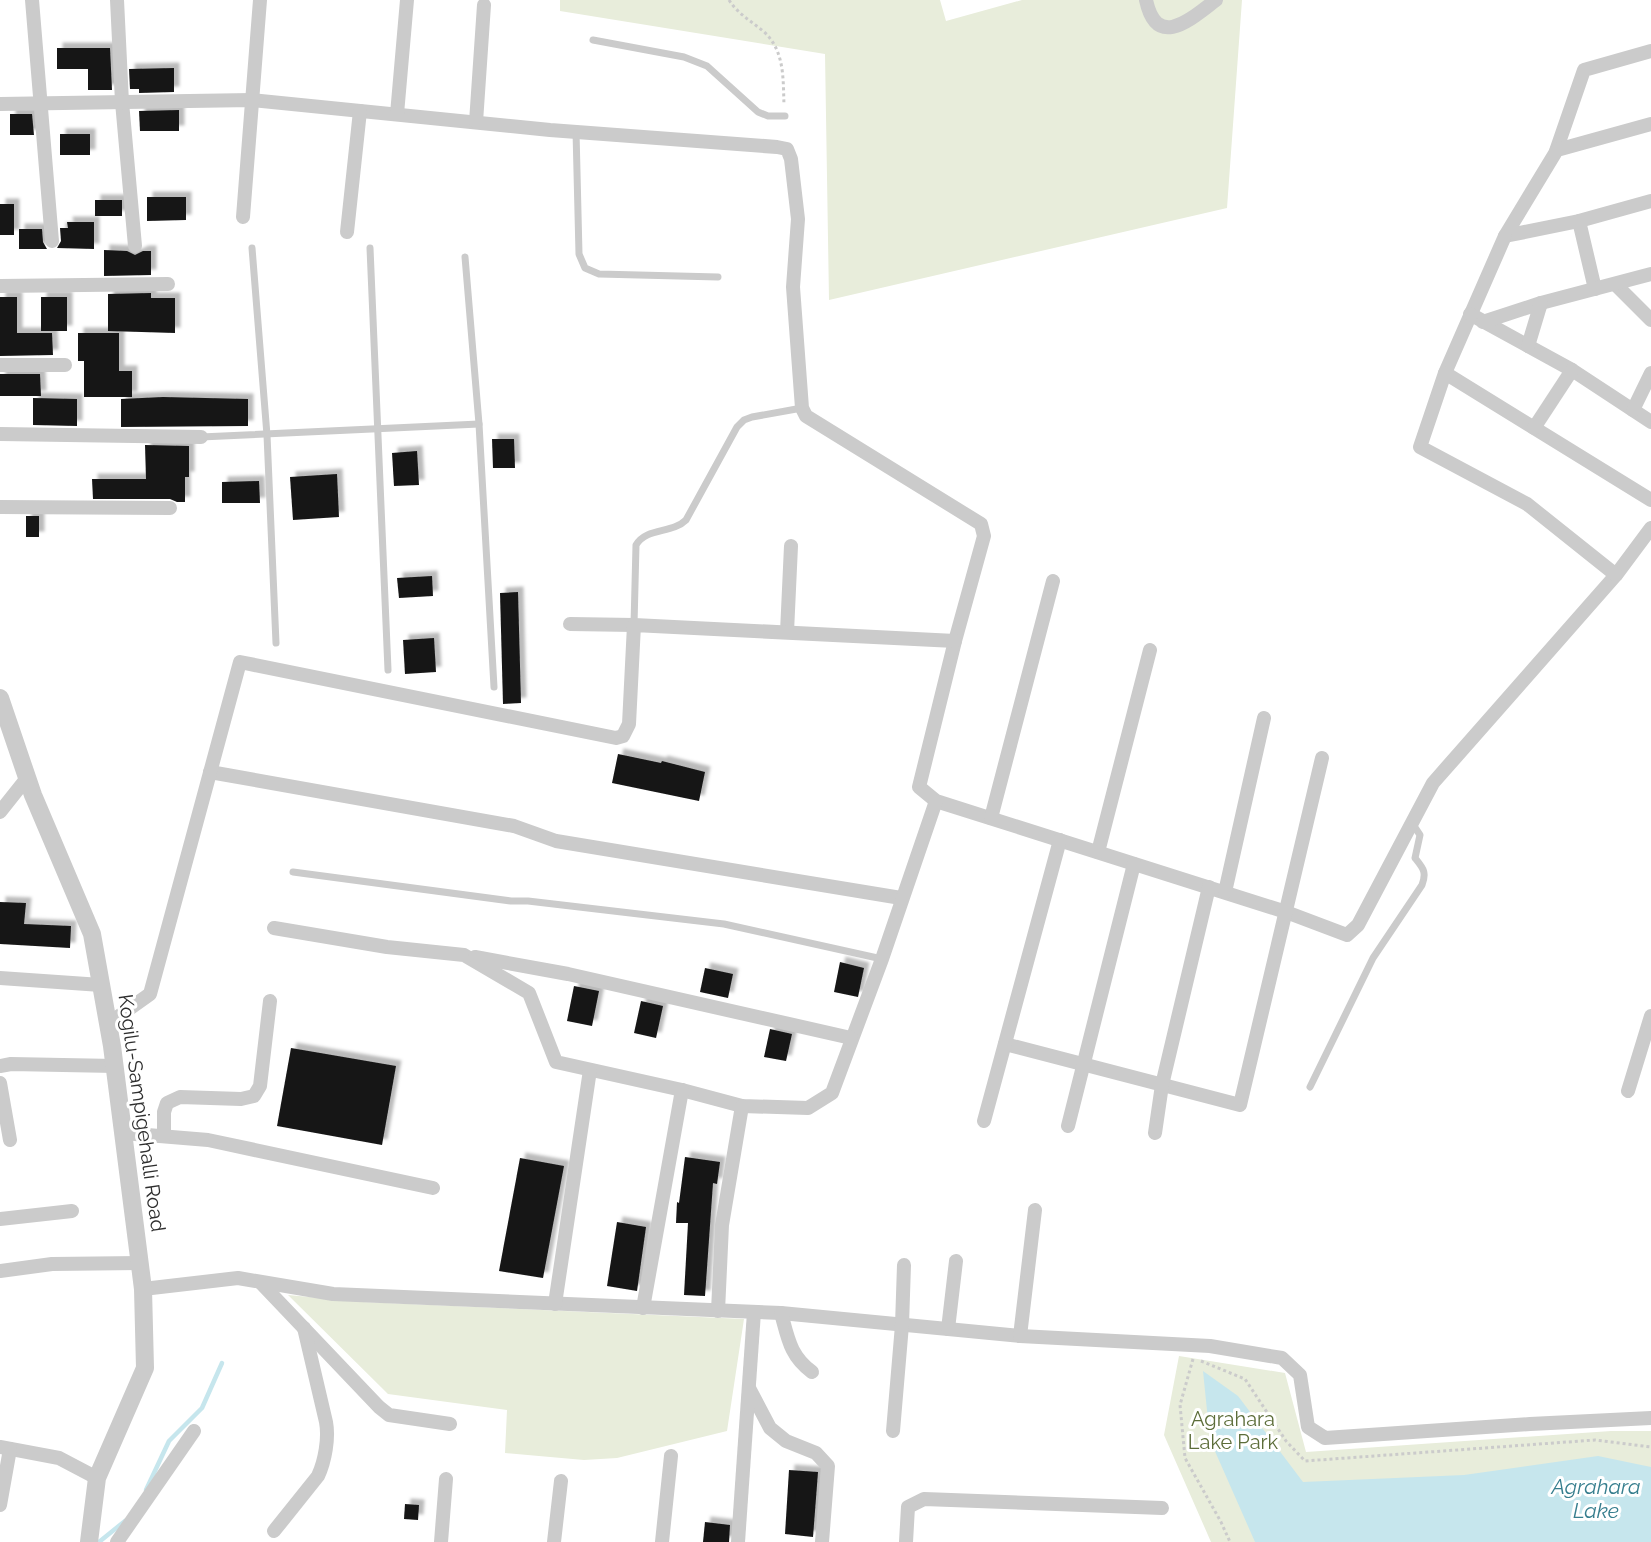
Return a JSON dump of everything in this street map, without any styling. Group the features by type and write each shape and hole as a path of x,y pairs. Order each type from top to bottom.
{"street":[{"path":"32,0 52,241"},
{"path":"117,0 122,102 135,246"},
{"path":"243,217 260,0"},
{"path":"398,114 408,0"},
{"path":"1146,0 1148,10 1156,22 1170,28 1183,25 1216,0"},
{"path":"476,122 484,5"},
{"path":"1616,575 1527,504 1420,447 1444,373 1505,236 1556,151 1584,70 1651,51"},
{"path":"0,104 252,100 787,149 791,159 798,219 793,287 802,408 806,416 981,524 984,536 955,641 920,788 936,801 1225,892 1347,935 1358,925 1426,792 1616,575 1651,528"},
{"path":"347,232 360,111"},
{"path":"1556,151 1651,124"},
{"path":"1505,236 1579,221 1651,201"},
{"path":"1579,221 1595,289"},
{"path":"1483,322 1541,303 1651,274"},
{"path":"0,286 168,284"},
{"path":"1615,284 1651,320"},
{"path":"1528,346 1541,303"},
{"path":"1470,314 1572,370 1651,422"},
{"path":"0,365 65,366"},
{"path":"1534,428 1572,370"},
{"path":"1444,373 1651,500"},
{"path":"1633,410 1651,373"},
{"path":"0,434 201,438"},
{"path":"0,507 170,508"},
{"path":"787,632 790,546"},
{"path":"991,818 1053,581"},
{"path":"570,624 634,625 955,641"},
{"path":"108,1024 150,994 240,662 616,738 623,736 629,724 634,625"},
{"path":"1098,852 1150,650"},
{"name":"Kogilu-Sampigehalli Road","path":"0,698 27,778 92,934 115,1066 143,1288 145,1368 97,1478 89,1542"},
{"path":"1225,892 1264,718"},
{"path":"1005,1044 1240,1106 1322,758"},
{"path":"210,772 514,826 556,841 901,898"},
{"path":"0,812 27,778"},
{"path":"464,955 529,993 556,1062 742,1106 808,1108 832,1093 882,958 936,801"},
{"path":"984,1121 1060,840"},
{"path":"1068,1126 1134,864"},
{"path":"1155,1133 1162,1085 1209,887"},
{"path":"273,928 387,947 464,955 568,974 851,1038"},
{"path":"0,978 101,985"},
{"path":"164,1136 164,1112 167,1103 180,1097 242,1099 254,1096 261,1086 270,1001"},
{"path":"1628,1091 1651,1016"},
{"path":"0,1066 11,1064 115,1066"},
{"path":"555,1304 590,1070"},
{"path":"0,1083 10,1140"},
{"path":"643,1308 682,1090"},
{"path":"718,1311 722,1225 742,1106"},
{"path":"123,1133 208,1140 434,1188"},
{"path":"1020,1336 1035,1210"},
{"path":"0,1219 72,1211"},
{"path":"948,1329 956,1261"},
{"path":"0,1271 52,1264 140,1263"},
{"path":"893,1431 902,1325 904,1265"},
{"path":"143,1288 238,1278 333,1294 781,1313 1020,1336 1210,1347 1282,1358 1300,1375 1308,1427 1325,1438 1651,1418"},
{"path":"260,1282 379,1407 389,1414 450,1424"},
{"path":"738,1542 754,1312"},
{"path":"781,1313 792,1351 800,1364 812,1372"},
{"path":"273,1531 318,1476 327,1436 326,1422 303,1327"},
{"path":"749,1388 770,1428 786,1441 816,1453 828,1466 822,1542"},
{"path":"117,1542 194,1431"},
{"path":"0,1505 5,1448 59,1458 97,1478"},
{"path":"662,1542 672,1456"},
{"path":"441,1542 446,1479"},
{"path":"554,1542 561,1481"},
{"path":"906,1542 908,1507 924,1499 1162,1508"}],"lane":[{"path":"593,40 684,57 698,62 707,66 759,112 768,116 785,116"},
{"path":"576,131 579,254 585,268 598,274 718,277"},
{"path":"252,248 267,435 276,643"},
{"path":"370,248 388,670"},
{"path":"465,257 479,424 494,687"},
{"path":"634,625 636,544 639,539 645,535 680,526 686,520 737,427 744,420 802,408"},
{"path":"201,438 479,424"},
{"path":"1310,1087 1373,958 1422,885 1424,870 1415,858 1420,835 1411,822"},
{"path":"293,872 511,901 528,901 724,924 882,958"}],"path":[{"path":"729,0 765,33 779,52 785,116"},
{"path":"1230,1542 1185,1458 1180,1405 1193,1358 1245,1379 1286,1441 1305,1461 1595,1440 1651,1447"}],"green space":[{"path":"560,0 940,0 946,21 1022,0 1242,0 1227,208 829,300 825,54 560,11"},
{"path":"288,1295 363,1302 744,1319 727,1431 617,1458 584,1460 505,1453 507,1410 388,1394"},
{"name":"Agrahara Lake Park","path":"1179,1356 1285,1373 1306,1452 1611,1431 1651,1431 1651,1542 1211,1542 1164,1435"}],"water":[{"name":"Agrahara Lake","path":"1203,1371 1238,1396 1303,1482 1464,1475 1598,1456 1651,1467 1651,1542 1255,1542 1210,1440"}],"building":[{"path":"57,48 110,48 112,90 88,90 88,69 57,69"},
{"path":"174,68 174,92 139,93 139,89 130,89 129,69"},
{"path":"179,110 179,131 140,131 139,111"},
{"path":"10,114 32,114 34,135 10,135"},
{"path":"60,134 90,134 90,155 60,155"},
{"path":"147,197 186,197 186,220 147,221"},
{"path":"95,200 122,200 122,216 95,216"},
{"path":"0,204 14,204 14,235 0,235"},
{"path":"67,222 94,222 94,249 57,248 61,241 60,228 68,228"},
{"path":"19,229 42,229 43,242 47,249 19,249"},
{"path":"104,250 127,251 135,255 143,251 151,251 151,275 104,276"},
{"path":"151,293 151,298 175,298 175,333 108,331 108,294"},
{"path":"0,297 17,297 17,333 52,333 53,355 0,356"},
{"path":"41,297 67,297 67,331 41,331"},
{"path":"78,333 119,333 119,371 132,371 132,397 84,397 84,361 78,361"},
{"path":"0,374 40,374 41,396 0,396"},
{"path":"163,397 248,399 248,426 121,427 121,399"},
{"path":"33,398 77,399 77,426 33,425"},
{"path":"492,439 514,439 515,468 493,468"},
{"path":"145,445 189,446 189,477 185,477 185,502 170,499 93,499 92,479 146,479"},
{"path":"417,451 419,485 394,486 392,453"},
{"path":"337,474 339,517 293,520 290,477"},
{"path":"259,481 260,503 222,503 222,482"},
{"path":"26,516 39,516 39,537 26,537"},
{"path":"432,576 433,596 399,598 397,578"},
{"path":"518,592 521,703 503,704 500,593"},
{"path":"434,638 436,672 405,674 403,640"},
{"path":"618,754 661,763 662,761 705,772 699,801 612,783"},
{"path":"0,902 26,903 24,924 71,926 70,948 0,944"},
{"path":"840,962 864,968 858,997 834,992"},
{"path":"705,968 733,974 728,998 700,992"},
{"path":"574,986 599,991 592,1026 567,1021"},
{"path":"641,1001 663,1006 656,1038 634,1033"},
{"path":"770,1029 792,1034 786,1061 764,1057"},
{"path":"291,1048 396,1066 382,1145 277,1126"},
{"path":"685,1157 720,1162 717,1184 713,1183 705,1296 684,1295 688,1223 676,1223 677,1202 679,1203"},
{"path":"520,1158 564,1166 543,1278 499,1271"},
{"path":"617,1222 646,1227 637,1291 607,1286"},
{"path":"789,1470 818,1472 813,1537 785,1534"},
{"path":"405,1504 419,1505 418,1520 404,1519"},
{"path":"705,1522 730,1525 729,1542 703,1542"}],"waterway":[{"path":"146,1490 169,1441 202,1408 222,1363"},
{"path":"99,1542 125,1521"}]}
